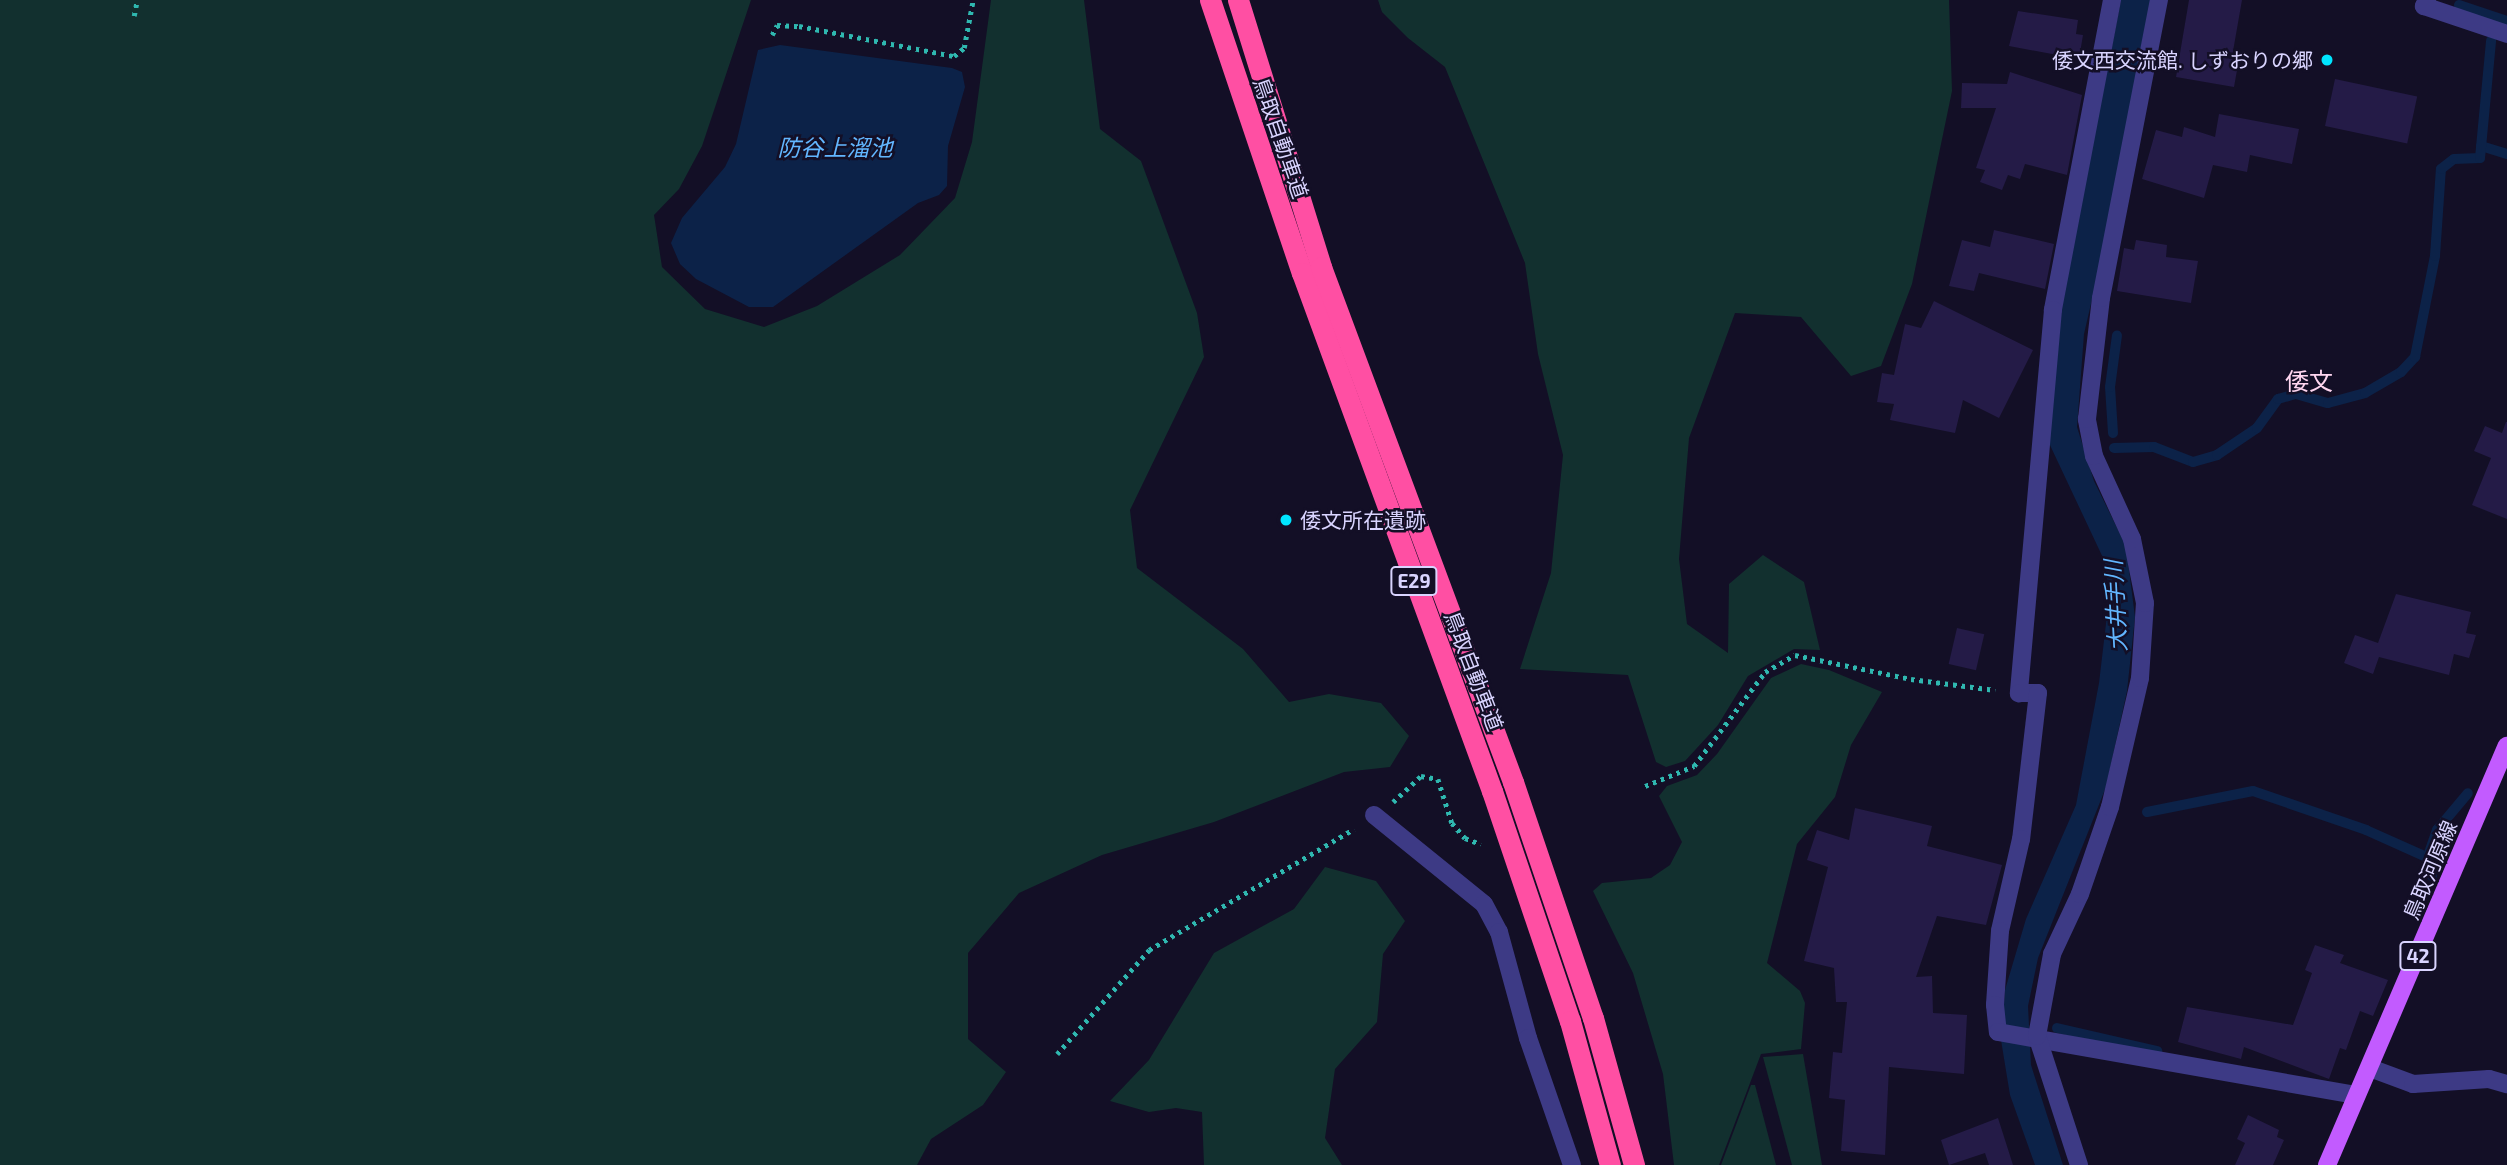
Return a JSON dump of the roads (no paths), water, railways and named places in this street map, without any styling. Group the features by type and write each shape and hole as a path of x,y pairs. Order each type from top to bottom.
{"highway":[{"name":"鳥取自動車道","path":"1210,0 1306,285 1492,790 1570,1021 1609,1165"},
{"name":"鳥取自動車道","path":"1238,0 1321,267 1513,782 1593,1018 1634,1165"}],"main road":[{"name":"鳥取河原線","path":"2327,1165 2507,746"}],"street":[{"path":"2112,0 2053,310 2019,693 2038,693 2021,839 2000,931 1995,1005 1998,1032 2037,1036 2357,1095"},
{"path":"2080,1165 2037,1036 2052,954 2080,894 2110,807 2140,678 2143,590 2132,539 2094,456 2087,419 2101,298 2159,0"},
{"path":"2427,0 2424,6 2507,34"},
{"path":"1374,815 1484,904 1499,932 1528,1038 1572,1165"},
{"path":"2370,1068 2413,1084 2489,1079 2507,1084"}],"water":[{"name":"大井手川","path":"2121,0 2151,0 2123,165 2084,334 2077,427 2094,481 2126,546 2135,617 2127,691 2106,787 2038,958 2028,1006 2031,1065 2063,1165 2035,1165 2010,1095 2001,1040 2005,990 2026,919 2076,805 2099,683 2109,598 2105,562 2049,443 2063,294"},
{"name":"防谷上溜池","path":"780,45 952,68 962,72 965,87 948,146 947,186 939,195 918,203 773,307 749,307 696,279 680,264 671,243 682,218 725,167 736,144 758,50"}],"waterway":[{"path":"2459,5 2507,21"},
{"path":"2114,448 2154,447 2193,462 2217,455 2257,428 2278,399 2296,394 2328,403 2365,393 2401,372 2415,357 2435,256 2441,169 2454,159 2480,158 2491,41"},
{"path":"2481,146 2507,154"},
{"path":"2113,433 2110,387 2117,335"},
{"path":"2147,812 2253,791 2366,830 2424,856"},
{"path":"2432,876 2428,856 2437,830 2468,793"},
{"path":"2057,1028 2157,1051"}],"place":[{"name":"倭文西交流館. しずおりの郷","path":"2327,60"},
{"name":"倭文所在遺跡","path":"1286,520"}],"district":[{"name":"倭文","path":"2309,381"}]}
